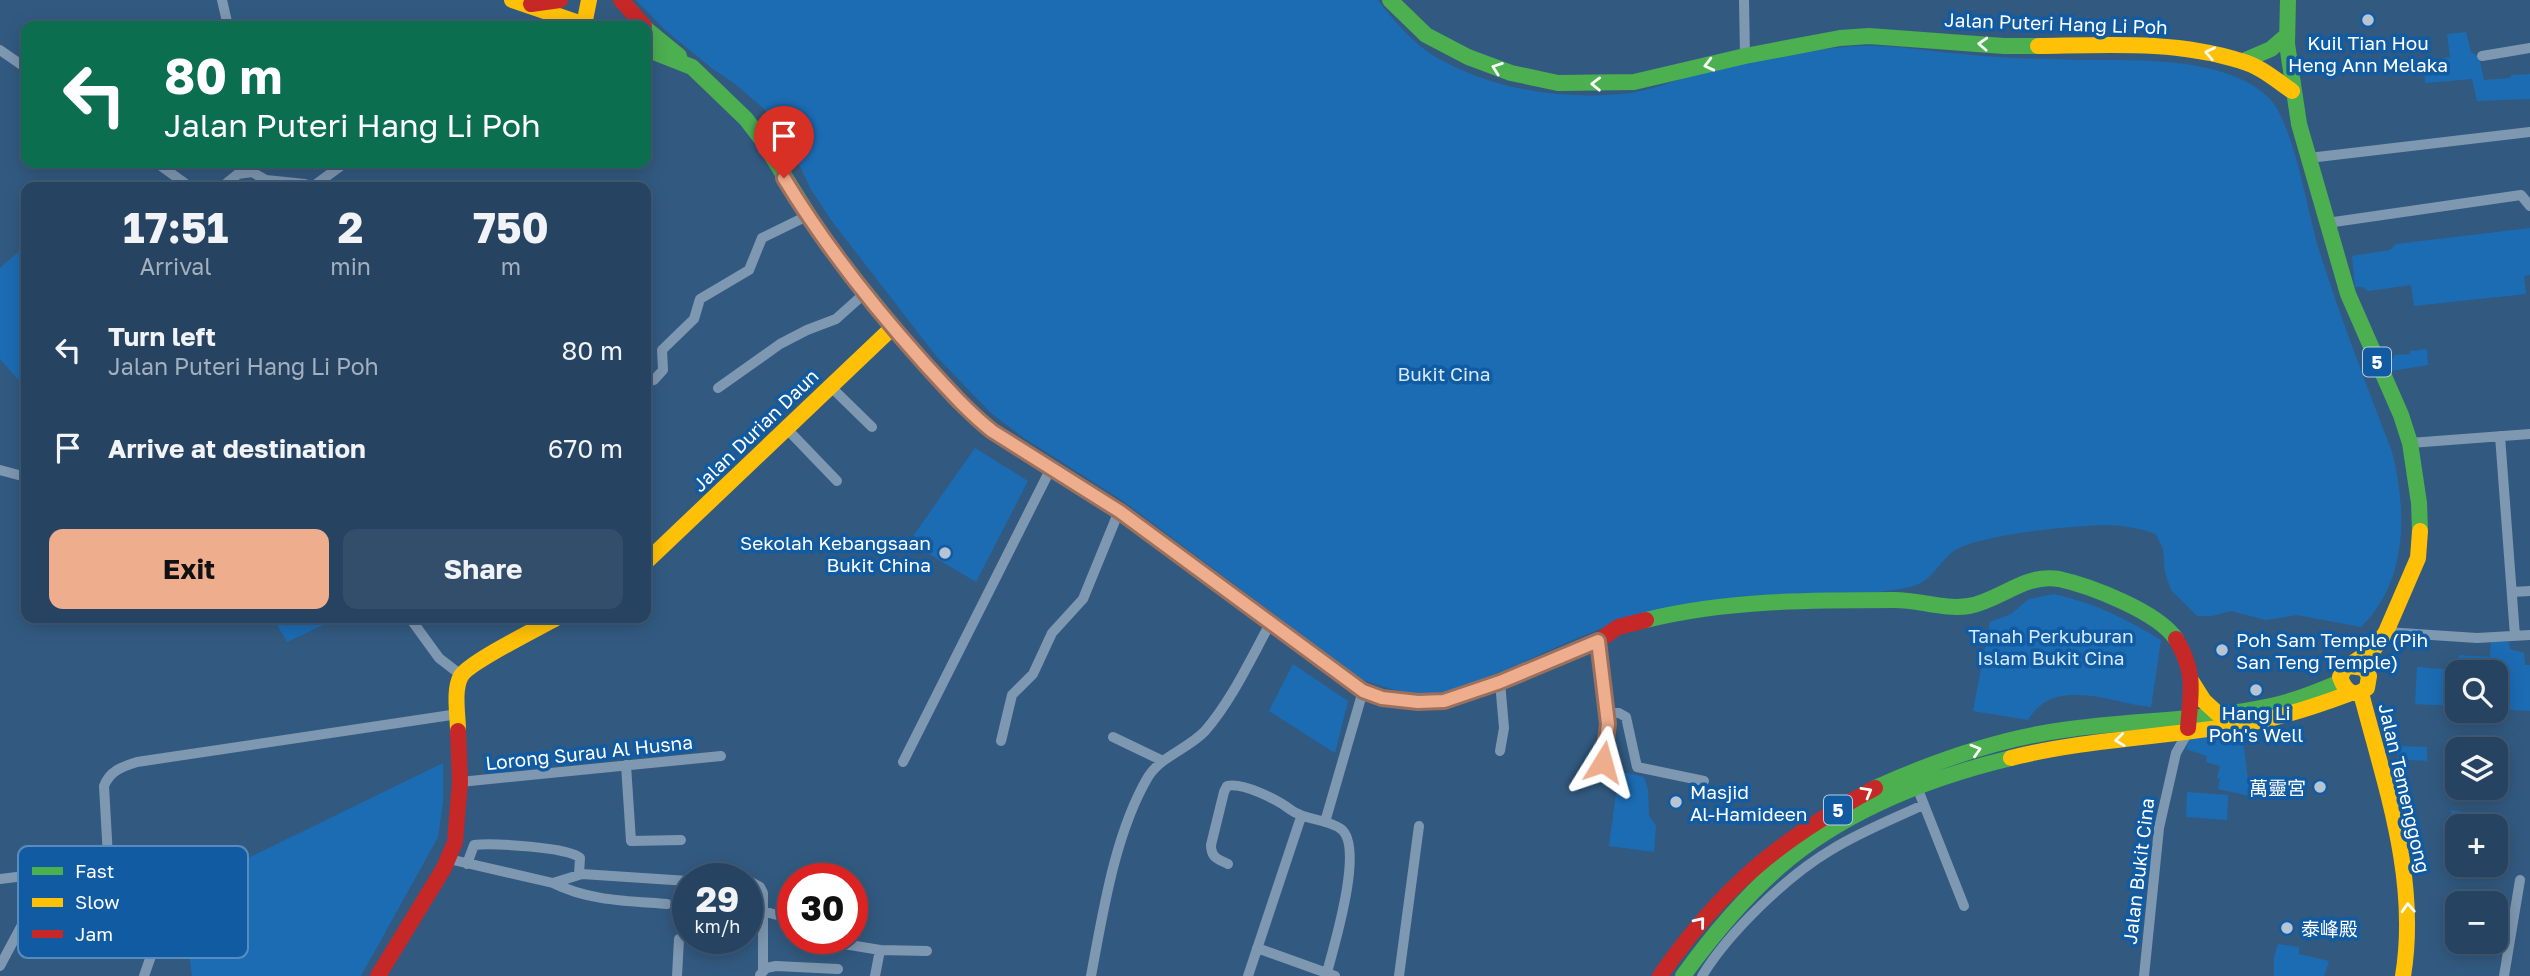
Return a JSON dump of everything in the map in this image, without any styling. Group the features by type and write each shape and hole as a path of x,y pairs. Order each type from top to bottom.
{"main road":[{"path":"519,3 560,0"},
{"path":"579,0 581,21"},
{"path":"582,21 589,0"},
{"path":"621,0 640,21"},
{"name":"Jalan Puteri Hang Li Poh","path":"1390,0 1426,35 1468,57 1511,73 1558,83 1634,82 1745,56 1840,38 1869,36 2004,46 2180,47 2243,61 2292,91"},
{"name":"5","path":"2288,0 2286,36 2292,91 2309,158 2357,320 2401,415 2410,443 2419,503 2418,558 2386,632 2374,649 2342,672 2351,689"},
{"path":"519,3 570,21"},
{"path":"651,32 692,66 746,119 762,140 807,216 865,293 892,328 975,418 1119,511 1363,691 1382,698 1418,702 1444,701 1500,682 1598,641 1618,628 1670,614 1755,604 1827,600 1908,600 1968,606 1991,599 2028,580 2058,579 2119,599 2158,621 2182,646 2192,682 2204,701 2217,713"},
{"path":"2243,61 2271,49 2286,36"},
{"path":"651,51 692,66"},
{"name":"Jalan Durian Daun","path":"651,557 892,328"},
{"path":"378,976 449,859 455,842 460,782 457,693 461,675 475,663 547,623"},
{"name":"5","path":"1660,976 1718,901 1769,855 1875,787 1951,774 2003,758 2189,724 2217,713 2266,707 2351,689 2369,684 2374,649"},
{"path":"2350,666 2359,666 2369,676"},
{"path":"2189,724 2192,682"},
{"name":"5","path":"2189,724 2222,729 2280,718 2314,708 2351,689"},
{"name":"Jalan Temenggong","path":"2351,689 2402,854 2409,930 2403,976"},
{"name":"5","path":"1683,976 1714,933 1778,867 1914,780"}],"street":[{"path":"222,0 228,21"},
{"path":"1744,0 1745,56"},
{"path":"2482,56 2530,48"},
{"path":"0,50 21,65"},
{"path":"2309,158 2530,132"},
{"path":"164,168 183,182"},
{"path":"228,182 249,168"},
{"path":"252,168 266,180 286,182"},
{"path":"318,182 338,168"},
{"path":"2327,223 2521,195 2530,206"},
{"path":"651,381 663,370 662,350 694,319 700,299 749,270 762,238 807,216"},
{"path":"718,388 780,344 836,319 865,293"},
{"path":"831,387 872,427"},
{"path":"787,429 837,481"},
{"path":"2410,443 2530,433"},
{"path":"2500,436 2515,636"},
{"path":"903,762 1051,468"},
{"path":"0,470 21,476"},
{"path":"1001,741 1012,695 1033,674 1052,633 1083,599 1119,511"},
{"path":"2512,592 2530,590"},
{"path":"1091,976 1101,919 1136,800 1149,775 1163,761 1192,743 1214,719 1271,622"},
{"path":"414,623 439,658 461,675"},
{"path":"2386,632 2477,638 2530,635"},
{"path":"1598,641 1608,736 1603,762"},
{"path":"1500,682 1504,729 1500,751"},
{"path":"1325,822 1363,691"},
{"path":"1605,713 1619,713 1626,718 1637,767 1704,781"},
{"path":"107,846 104,786 108,776 120,768 137,762 457,714"},
{"name":"Jalan Bukit Cina","path":"2144,976 2159,828 2176,753 2189,724"},
{"path":"1113,737 1163,761"},
{"name":"Lorong Surau Al Husna","path":"460,782 721,756"},
{"path":"626,765 631,841 681,840"},
{"path":"1914,780 1964,906"},
{"path":"1228,863 1214,858 1211,845 1227,786 1230,784 1283,804 1301,817 1325,822 1343,830 1351,847 1350,874 1329,975 1257,948"},
{"path":"1702,976 1711,962 1773,892 1831,850 1923,804"},
{"path":"1248,976 1301,817"},
{"path":"1399,976 1419,826"},
{"path":"467,864 474,845 560,850 577,854 580,858 579,874"},
{"path":"449,859 553,883 595,898 667,904"},
{"path":"553,883 579,874 672,880"},
{"path":"0,879 18,877"},
{"path":"2504,976 2520,880"},
{"path":"0,967 18,933"},
{"path":"868,948 927,950"},
{"path":"875,976 880,950"},
{"path":"677,976 678,954"},
{"path":"762,954 762,973 776,966 838,969"},
{"path":"144,976 150,958"}],"green space":[{"name":"Bukit Cina","path":"636,0 1378,0 1418,44 1456,68 1504,85 1555,94 1606,95 1639,92 1694,75 1754,62 1856,46 2006,57 2153,61 2179,63 2229,74 2251,84 2269,98 2286,128 2328,278 2392,452 2401,521 2400,544 2388,589 2361,627 2297,615 2266,620 2231,611 2212,616 2197,616 2171,590 2165,572 2163,549 2156,534 2111,525 2050,529 1987,539 1957,549 1926,579 1903,589 1750,596 1690,603 1613,624 1482,680 1451,690 1420,693 1378,685 1359,678 1123,501 1024,438 991,413 937,357 834,224 810,188 786,136 764,109 665,30"},
{"path":"2466,32 2471,52 2479,57 2484,80 2530,74 2530,99 2477,101 2472,79 2425,83 2424,62 2450,57 2447,34"},
{"path":"2530,228 2530,275 2524,276 2526,294 2414,306 2411,285 2368,291 2355,287 2352,256 2390,250 2396,244"},
{"path":"21,249 21,383 0,359 0,268"},
{"path":"2427,349 2428,365 2391,371 2385,359 2394,358 2394,355 2410,354 2410,351"},
{"path":"975,448 1028,481 976,582 909,542"},
{"name":"Tanah Perkuburan Islam Bukit Cina","path":"2054,594 2109,612 2161,640 2151,707 2101,697 2068,695 2053,698 2039,706 2028,720 1973,711 1990,622 2011,614 2029,599"},
{"path":"276,623 327,623 287,642"},
{"path":"2491,642 2509,642 2510,649 2524,653 2525,665 2530,665 2530,711 2508,710 2508,660 2458,660 2459,655 2490,657"},
{"path":"1293,664 1348,701 1335,753 1269,711"},
{"path":"2417,667 2445,669 2445,705 2415,704"},
{"path":"2242,732 2250,796 2218,789 2220,766 2206,762 2207,756 2186,749 2190,739"},
{"path":"2399,746 2427,747 2427,761 2398,759"},
{"path":"443,763 443,802 438,837 361,976 192,976 190,958 248,958 248,858"},
{"path":"1619,771 1644,777 1648,790 1649,816 1656,826 1654,852 1609,846"},
{"path":"2187,792 2228,795 2227,820 2186,817"},
{"path":"2451,810 2477,814 2451,814"},
{"path":"2278,944 2299,947 2299,954 2329,961 2324,976 2274,976 2274,957"}],"traffic: fast":[{"path":"1390,0 1426,35 1468,57 1511,73 1558,83 1634,82 1745,56 1840,38 1869,36 2038,46"},
{"path":"2288,0 2287,44 2299,124 2348,294 2401,415 2410,443 2419,503 2420,531"},
{"path":"651,33 679,56"},
{"path":"2243,61 2271,49 2286,36"},
{"path":"651,51 692,67 746,119 828,246 908,345"},
{"path":"1646,620 1707,608 1801,601 1895,600 1951,607 1969,606 2024,583 2047,578 2072,582 2140,610 2155,619 2176,639"},
{"path":"1875,788 1943,760 2014,739 2089,727 2249,710 2291,701 2340,682"},
{"path":"1683,976 1716,933 1752,893 1778,868 1830,830 1858,813 1918,787 2011,758"}],"traffic: slow":[{"path":"512,0 573,21"},
{"path":"585,21 589,0"},
{"path":"2038,46 2141,45 2216,54 2255,66 2292,91"},
{"path":"651,557 892,328"},
{"path":"908,345 958,401 992,431 1119,511 1218,584"},
{"path":"2350,666 2364,668 2369,676 2367,688 2358,693 2350,692 2340,677 2345,668 2374,649 2386,632 2418,558 2420,531"},
{"path":"458,731 457,695 461,676 490,654 547,623"},
{"path":"2192,682 2204,701 2217,713"},
{"path":"2011,758 2071,746 2254,722 2303,710 2351,693"},
{"path":"2361,693 2389,798 2403,868 2407,904 2403,976"}],"traffic: jam":[{"path":"531,4 560,0"},
{"path":"621,0 640,21"},
{"path":"1218,584 1363,691 1382,698 1418,702 1444,701 1500,682 1598,641 1618,627 1646,620"},
{"path":"2176,639 2187,662 2191,682 2188,728"},
{"path":"378,976 444,868 455,842 460,782 458,731"},
{"path":"1660,976 1706,916 1755,868 1810,826 1875,788"}],"place":[{"name":"Kuil Tian Hou Heng Ann Melaka","path":"2368,20"},
{"name":"Sekolah Kebangsaan Bukit China","path":"945,553"},
{"name":"Poh Sam Temple (Pih San Teng Temple)","path":"2222,650"},
{"name":"Hang Li Poh's Well","path":"2256,690"},
{"name":"萬靈宮","path":"2320,787"},
{"name":"Masjid Al-Hamideen","path":"1676,802"},
{"name":"泰峰殿","path":"2287,928"}],"route":[{"path":"784,178 828,246 892,328 975,418 1119,511 1363,691 1382,698 1418,702 1444,701 1500,682 1598,641 1608,724 1603,762"}]}
